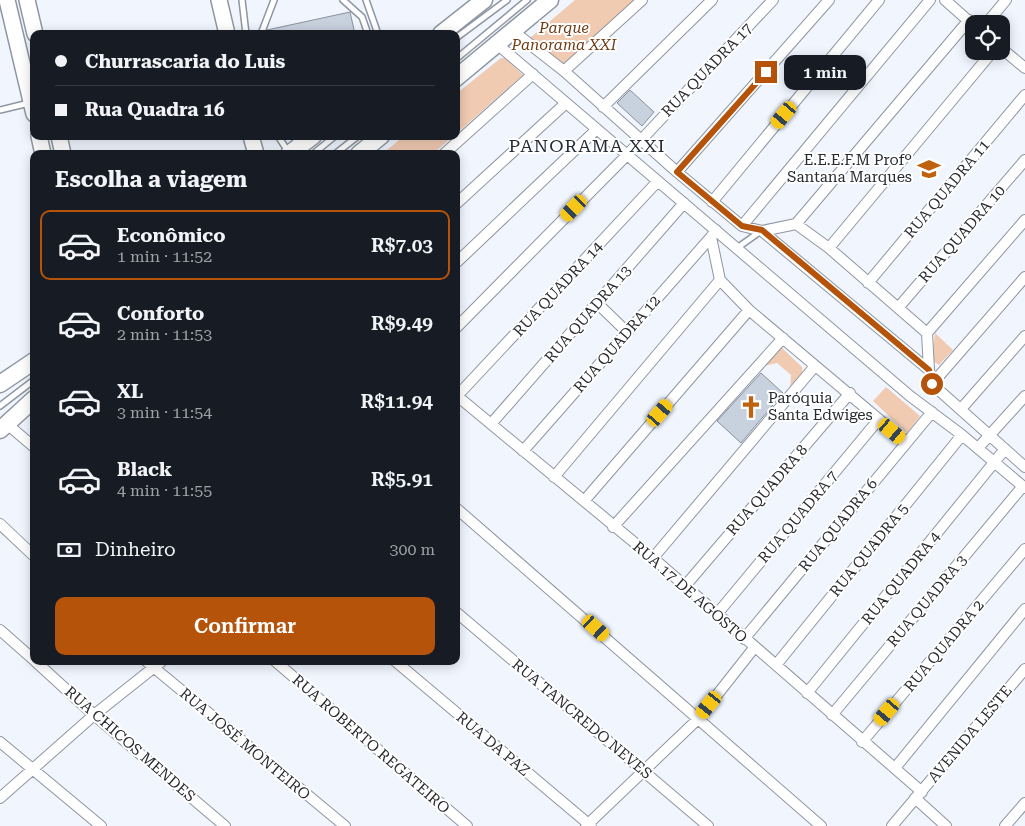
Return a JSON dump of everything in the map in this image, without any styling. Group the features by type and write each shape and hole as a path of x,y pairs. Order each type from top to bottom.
{"main road":[{"path":"446,30 484,0"},
{"path":"460,75 550,0"},
{"path":"364,150 376,140"},
{"path":"0,384 30,364"},
{"path":"4,427 30,402"}],"street":[{"path":"7,0 30,99"},
{"path":"27,0 34,30"},
{"path":"219,0 226,30"},
{"path":"564,71 642,0"},
{"path":"603,107 712,0"},
{"name":"RUA QUADRA 17","path":"460,324 627,154 773,0"},
{"path":"677,172 829,0"},
{"path":"712,202 879,0"},
{"path":"742,226 930,0"},
{"path":"945,0 965,18"},
{"path":"994,15 1006,0"},
{"path":"513,31 564,71 640,140 742,226 762,230 796,224 965,30"},
{"path":"496,44 534,74 684,203 713,234 737,248 902,390 962,435 1024,487"},
{"path":"1010,56 1025,68"},
{"path":"828,248 985,60"},
{"path":"460,140 534,74"},
{"name":"RUA QUADRA 11","path":"868,284 1025,95"},
{"path":"460,200 566,103"},
{"path":"460,258 597,129"},
{"path":"448,150 460,140"},
{"name":"RUA QUADRA 10","path":"898,308 1025,160"},
{"name":"RUA QUADRA 14","path":"460,393 658,181"},
{"name":"RUA QUADRA 13","path":"491,424 684,203"},
{"path":"1023,461 1005,449 932,384 929,370 927,333 1025,220"},
{"path":"796,224 828,248 927,333"},
{"path":"762,230 929,370"},
{"path":"713,234 720,280 749,310 906,442"},
{"name":"RUA QUADRA 12","path":"523,450 713,234"},
{"path":"932,384 1025,277"},
{"path":"554,477 720,280"},
{"path":"597,303 627,332"},
{"path":"584,501 749,310"},
{"path":"961,410 1025,336"},
{"path":"613,527 783,338"},
{"path":"653,558 815,366"},
{"name":"RUA QUADRA 8","path":"684,586 850,393"},
{"path":"978,448 1025,396"},
{"name":"RUA 17 DE AGOSTO","path":"460,398 613,527 653,558 862,742 895,768 946,826"},
{"name":"RUA QUADRA 6","path":"744,639 932,412"},
{"name":"RUA QUADRA 7","path":"717,614 879,420"},
{"path":"4,427 30,444"},
{"name":"RUA QUADRA 5","path":"776,665 962,435"},
{"path":"994,462 1005,449"},
{"name":"RUA QUADRA 4","path":"808,693 994,462"},
{"name":"RUA QUADRA 3","path":"832,715 1024,487"},
{"path":"460,511 821,826"},
{"path":"0,524 30,552"},
{"name":"RUA QUADRA 2","path":"862,742 1025,549"},
{"path":"895,768 1025,608"},
{"name":"RUA TANCREDO NEVES","path":"460,615 708,826"},
{"name":"RUA CHICOS MENDES","path":"0,630 30,657"},
{"path":"588,825 698,719 754,648"},
{"name":"RUA CHICOS MENDES","path":"38,665 94,715 225,826"},
{"path":"0,798 153,665"},
{"name":"RUA JOSÉ MONTEIRO","path":"155,665 345,826"},
{"name":"RUA ROBERTO REGATEIRO","path":"280,665 467,826"},
{"name":"RUA DA PAZ","path":"400,665 588,825"},
{"name":"AVENIDA LESTE","path":"892,826 1025,669"},
{"path":"0,742 32,771 101,826"},
{"path":"1005,826 1025,803"}],"lane":[{"path":"242,0 246,30"},
{"path":"342,0 362,17 367,30"},
{"path":"366,0 377,30"},
{"path":"460,35 507,0"},
{"path":"460,56 527,0"},
{"path":"263,30 274,1"},
{"path":"0,110 30,108"},
{"path":"285,140 299,148 323,140"},
{"path":"340,150 353,140"},
{"path":"737,248 762,230"},
{"path":"0,406 30,383"}],"green space":[{"name":"Parque Panorama XXI","path":"575,0 637,0 565,66 530,38"},
{"name":"Parque Panorama XXI","path":"501,58 505,58 523,75 460,130 460,91"},
{"path":"399,140 449,140 437,150 387,150"},
{"path":"935,333 953,350 939,365 932,360"},
{"path":"778,344 802,367 803,375 790,392 791,375 777,363 755,368"},
{"path":"886,387 920,416 907,433 873,401"}],"building":[{"path":"350,12 354,30 267,30"},
{"path":"630,90 654,112 642,126 617,103"},
{"name":"Paróquia Santa Edwiges","path":"761,373 783,393 741,443 717,421"}],"place":[{"name":"E.E.E.F.M Profº Santana Marques","path":"929,169"},
{"name":"Paróquia Santa Edwiges","path":"751,407"}],"district":[{"name":"PANORAMA XXI","path":"587,145"}],"route":[{"path":"766,72 677,172 742,226 762,230 856,307 929,370 932,384"}]}
